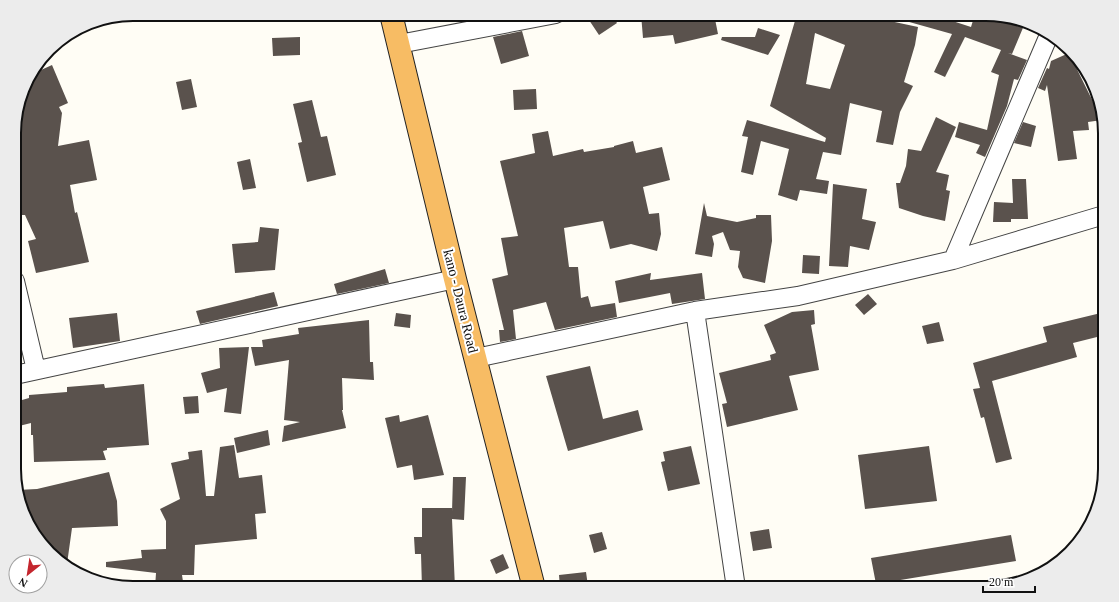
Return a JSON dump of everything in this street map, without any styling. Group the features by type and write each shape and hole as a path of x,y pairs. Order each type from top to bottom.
{"highway":[{"name":"kano - Daura Road","path":"393,21 455,279 532,581"}],"street":[{"path":"399,44 519,21"},
{"path":"953,260 1049,40"},
{"path":"476,358 695,311 798,296 953,260 1098,216"},
{"path":"21,374 455,279"},
{"path":"21,306 36,370"},
{"path":"695,311 735,581"}],"building":[{"path":"590,21 616,21 617,23 599,35"},
{"path":"642,21 715,21 718,34 675,44 673,35 643,38"},
{"path":"795,21 890,21 918,27 915,45 904,82 913,86 900,112 893,145 876,142 882,111 850,103 841,155 823,152 816,179 829,181 827,194 800,190 797,201 778,195 789,149 761,141 753,175 741,172 748,137 742,136 747,120 825,142 826,138 770,106","holes":["815,33 845,45 830,89 806,84"]},
{"path":"906,21 953,21 971,27 973,21 986,21 1001,22 1023,28 1012,54 1008,53 1027,60 1018,80 1014,79 1007,106 985,157 976,153 980,145 955,137 959,122 987,130 999,75 991,72 1001,50 965,37 945,77 934,72 952,34"},
{"path":"758,28 780,35 768,55 721,40 722,37 755,37"},
{"path":"522,31 529,56 501,64 493,37"},
{"path":"300,37 300,55 273,56 272,38"},
{"path":"1066,55 1070,59 1076,67 1094,104 1097,121 1088,122 1089,130 1073,131 1077,159 1058,161 1047,85 1045,91 1038,88 1047,68 1049,69 1051,61"},
{"path":"52,65 68,103 59,107 62,113 58,146 89,140 97,180 70,185 75,213 77,212 89,262 36,273 28,241 36,239 25,215 21,215 21,126 25,104 33,83 41,70"},
{"path":"191,79 197,107 182,110 176,82"},
{"path":"536,89 537,109 514,110 513,90"},
{"path":"312,100 321,137 327,136 336,175 307,182 298,143 302,142 293,104"},
{"path":"936,117 956,127 936,172 949,175 946,190 950,191 945,221 899,208 896,183 900,183 906,166 908,149 921,151"},
{"path":"1023,122 1036,126 1031,147 1014,143"},
{"path":"548,131 553,156 583,149 584,152 614,147 633,141 636,153 662,147 670,180 643,187 649,214 659,213 661,234 657,251 631,244 610,249 603,221 564,228 569,267 578,267 581,298 588,296 591,307 615,303 617,317 555,330 546,302 513,310 516,339 500,342 499,330 504,330 492,279 508,275 501,238 518,236 500,161 535,153 532,134"},
{"path":"250,159 256,188 243,190 237,162"},
{"path":"1012,179 1026,179 1028,219 1011,219 1011,222 993,222 994,202 1013,203"},
{"path":"833,184 867,189 862,219 876,222 869,250 850,246 848,267 829,266"},
{"path":"704,203 707,216 737,222 756,218 756,215 771,215 772,241 765,283 743,278 738,267 740,251 730,250 723,232 712,236 714,244 712,257 695,254"},
{"path":"260,227 279,229 275,270 235,273 232,244 258,242"},
{"path":"803,255 820,256 819,274 802,273"},
{"path":"385,269 389,283 337,294 334,284"},
{"path":"651,273 650,280 702,273 705,299 672,304 670,293 619,303 615,281"},
{"path":"274,292 278,306 200,324 196,311"},
{"path":"868,294 877,304 864,315 855,305"},
{"path":"814,310 815,324 811,325 819,370 789,376 798,410 727,427 722,404 727,403 719,373 771,360 770,355 776,353 764,325 792,312"},
{"path":"117,313 120,341 73,348 69,318"},
{"path":"396,313 411,315 410,328 394,326"},
{"path":"1098,314 1098,337 1073,343 1077,357 992,381 1012,459 996,463 984,417 981,418 973,389 980,388 973,363 1047,342 1043,327"},
{"path":"369,320 370,362 373,362 374,380 342,378 342,410 346,428 282,442 284,426 300,422 284,420 289,360 255,366 251,347 263,347 262,340 299,334 298,328"},
{"path":"939,322 944,341 927,344 922,326"},
{"path":"249,347 241,414 224,412 227,388 207,393 201,373 220,368 219,348"},
{"path":"590,366 603,419 638,410 643,430 568,451 546,376"},
{"path":"104,384 105,388 144,384 149,445 107,448 107,450 103,451 106,460 34,462 31,423 21,426 21,400 29,398 29,395 67,392 67,387"},
{"path":"198,396 199,413 185,414 183,397"},
{"path":"399,415 400,422 428,415 444,475 414,480 412,465 397,468 385,418"},
{"path":"268,430 270,445 237,453 234,438"},
{"path":"234,445 239,478 262,475 266,513 255,514 257,539 195,545 194,575 182,575 183,581 155,581 156,573 106,567 106,562 142,558 141,550 166,549 166,521 160,509 180,499 171,463 189,459 188,452 202,450 206,496 214,496 220,447"},
{"path":"691,446 700,484 668,491 661,462 665,461 663,452"},
{"path":"929,446 937,501 865,509 858,455"},
{"path":"109,472 117,501 118,526 72,528 68,559 49,543 33,519 23,490 37,489"},
{"path":"453,477 466,477 464,520 452,519 455,581 422,581 421,554 415,554 414,537 422,537 422,508 452,508 452,512"},
{"path":"769,529 772,548 753,551 750,532"},
{"path":"602,532 607,549 594,553 589,535"},
{"path":"1011,535 1016,561 894,581 875,581 871,558"},
{"path":"503,554 509,568 496,574 490,560"},
{"path":"586,572 587,581 559,581 559,575"}]}
